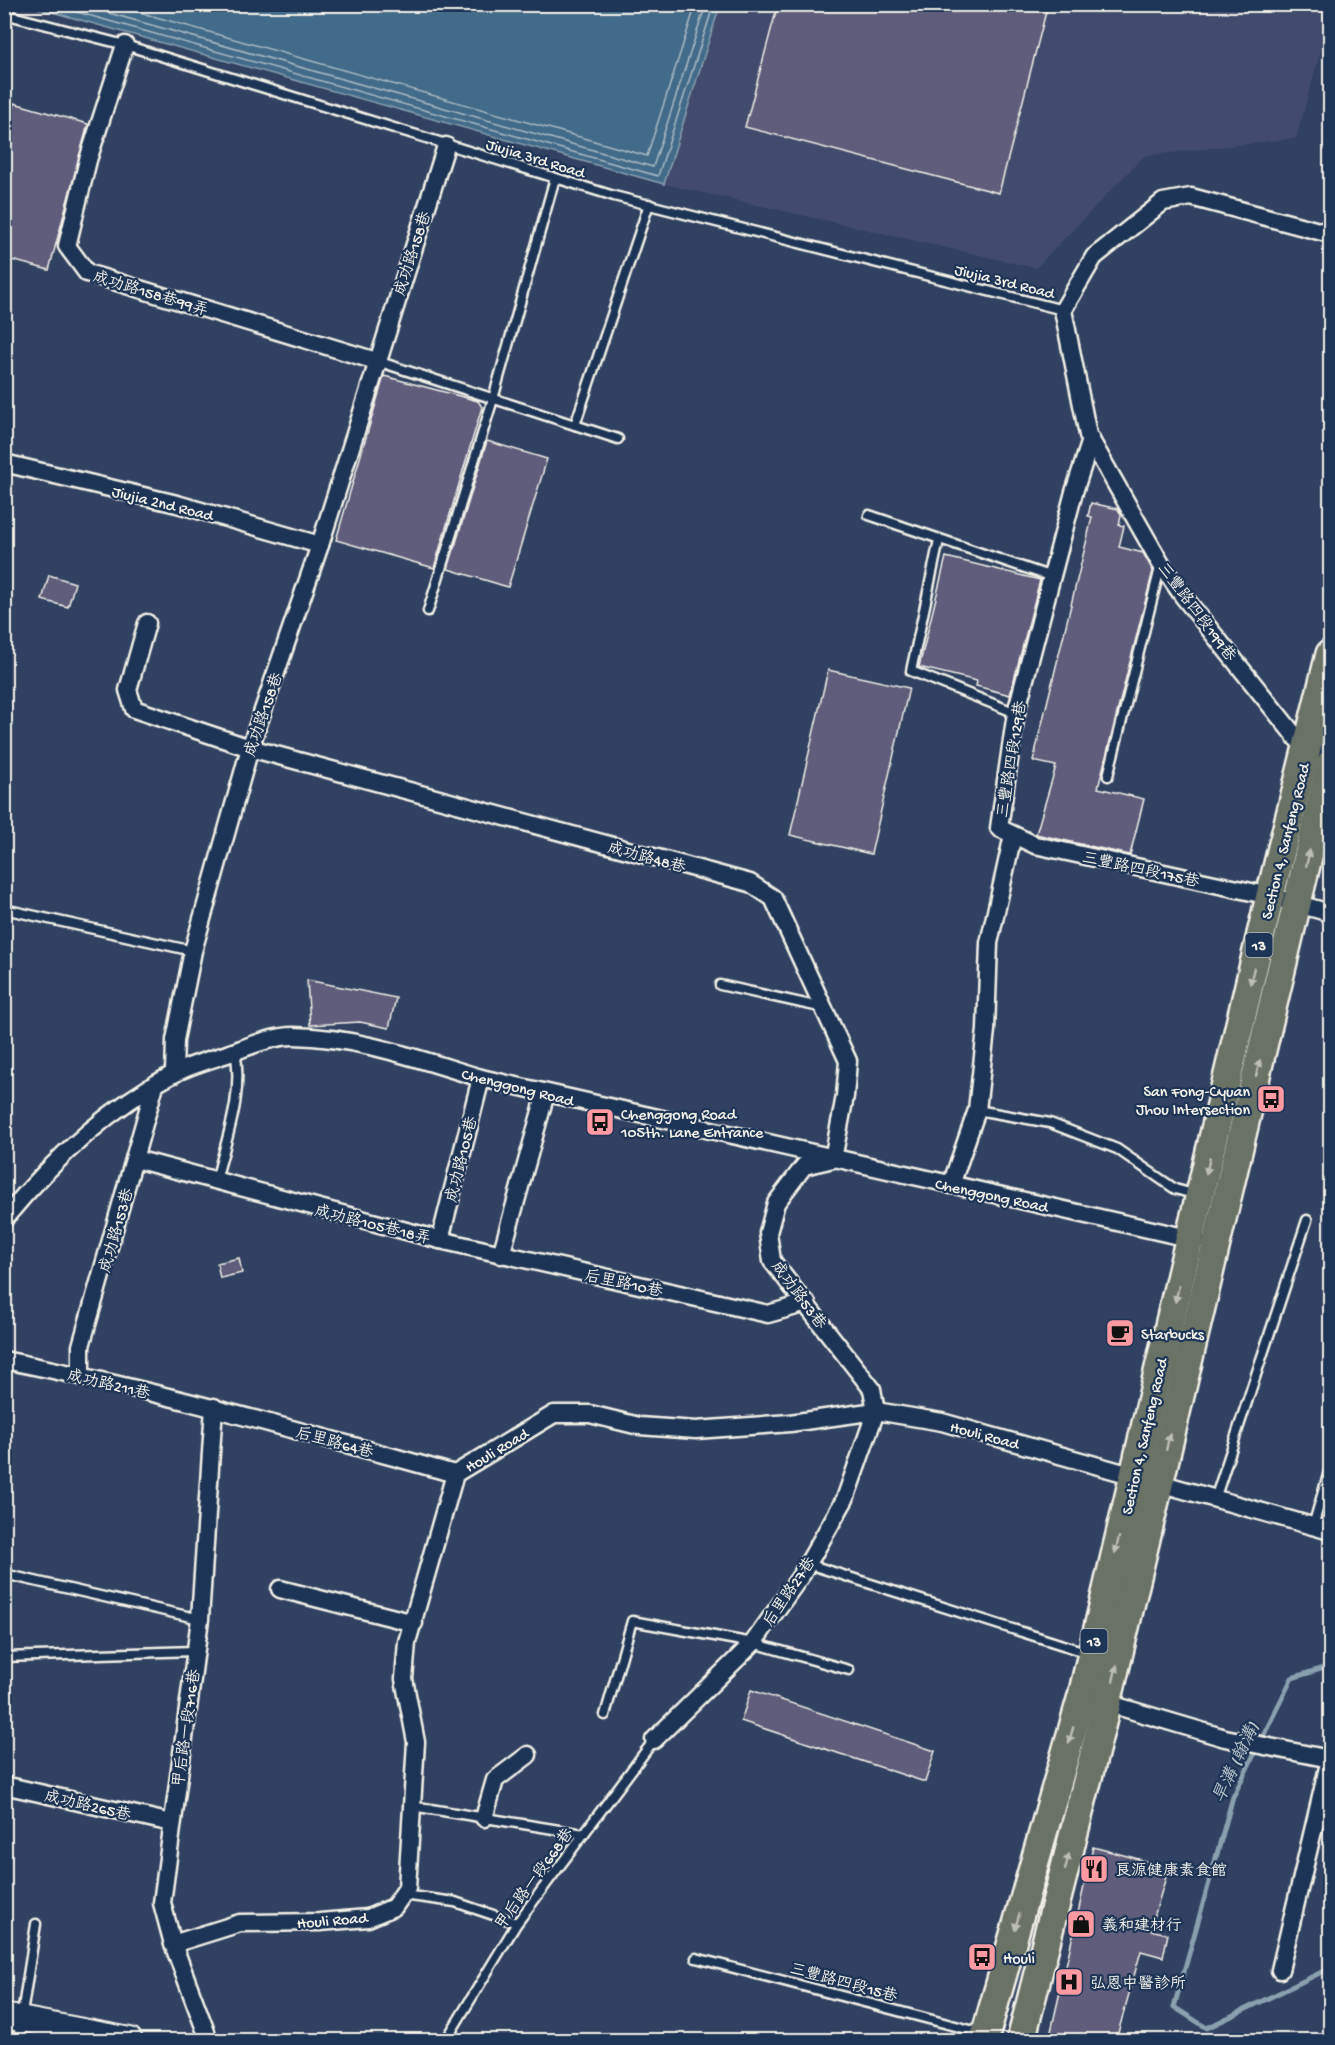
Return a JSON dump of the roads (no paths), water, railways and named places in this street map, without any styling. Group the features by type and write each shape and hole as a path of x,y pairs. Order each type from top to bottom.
{"main road":[{"name":"Section 4, Sanfeng Road","path":"1202,1242 1201,1196 1270,896 1319,752 1330,654"},
{"name":"Section 4, Sanfeng Road","path":"1021,2040 1095,1700 1202,1242 1297,903 1330,764"},
{"name":"Section 4, Sanfeng Road","path":"984,2037 1095,1700 1090,1654 1146,1481"},
{"path":"15,2025 130,2040"}],"street":[{"name":"成功路158巷99弄","path":"125,45 88,159 67,246 87,273 376,361"},
{"name":"成功路158巷","path":"174,1074 175,1040 193,951 250,748 320,545 376,361 446,146"},
{"path":"1063,310 1094,257 1163,201 1191,197 1330,234"},
{"name":"三豐路四段199巷","path":"1063,310 1088,435 1161,564 1183,596 1319,752"},
{"name":"三豐路四段129巷","path":"951,1185 977,1110 986,1030 989,943 1013,835 999,828 1016,713 1074,492 1091,440"},
{"name":"Jiujia 2nd Road","path":"4,463 177,504 320,545"},
{"name":"成功路48巷","path":"147,623 128,690 134,710 250,748 750,884 773,898 848,1061 845,1096 833,1159"},
{"name":"三豐路四段175巷","path":"1013,835 1035,845 1270,896 1330,913"},
{"name":"Chenggong Road","path":"4,1219 38,1178 78,1141 155,1085 174,1074 234,1051 257,1043 293,1036 384,1049 481,1078 1202,1242"},
{"name":"成功路105巷","path":"440,1240 481,1078"},
{"name":"成功路153巷","path":"81,1375 81,1346 155,1085"},
{"path":"501,1255 546,1093"},
{"name":"成功路105巷18弄","path":"135,1159 307,1207 440,1240"},
{"name":"成功路53巷","path":"833,1159 804,1166 776,1203 768,1233 772,1261 872,1389 876,1411"},
{"name":"后里路10巷","path":"440,1240 768,1314 807,1303"},
{"name":"成功路211巷","path":"4,1360 81,1375 214,1407"},
{"name":"后里路64巷","path":"214,1407 455,1474"},
{"name":"甲后路一段716巷","path":"209,2040 173,1944 162,1903 200,1619 214,1407"},
{"name":"Houli Road","path":"173,1944 240,1923 320,1922 368,1918 394,1907 408,1888 416,1742 404,1679 408,1642 455,1474 554,1414 590,1414 639,1426 696,1430 790,1423 876,1411 942,1422 1330,1531"},
{"name":"后里路27巷","path":"654,1740 753,1643 808,1564 845,1499 876,1411"},
{"path":"280,1589 414,1623"},
{"path":"1095,1700 1225,1738 1330,1759 1280,1970"},
{"path":"484,1818 495,1780 528,1755"},
{"name":"成功路265巷","path":"4,1785 172,1823"}],"lane":[{"name":"Jiujia 3rd Road","path":"4,14 125,45 555,178 1063,310"},
{"path":"428,611 493,399 555,178"},
{"path":"576,425 649,204"},
{"path":"376,361 618,439"},
{"path":"869,515 1052,577"},
{"path":"939,540 912,671 1016,713"},
{"path":"1108,776 1161,564"},
{"path":"4,909 193,951"},
{"path":"720,985 824,1008"},
{"path":"216,1181 236,1100 239,1072 234,1051"},
{"path":"977,1110 1050,1123 1117,1149 1175,1189 1201,1196"},
{"path":"1215,1499 1307,1220"},
{"path":"1312,1526 1330,1468"},
{"path":"808,1564 1090,1654"},
{"path":"4,1574 200,1619"},
{"path":"605,1716 632,1621 753,1643 849,1671"},
{"path":"4,1657 195,1651"},
{"name":"甲后路一段668巷","path":"446,2040 517,1923 654,1740"},
{"path":"412,1806 584,1834"},
{"path":"402,1895 455,1902 517,1923"},
{"path":"15,2025 36,1924"},
{"name":"三豐路四段15巷","path":"696,1958 984,2037"}],"water":[{"path":"27,5 720,5 664,184"}],"waterway":[{"name":"旱溝 (翰溝)","path":"1330,1666 1292,1678 1233,1797 1174,2007 1207,2028 1330,1968"}],"place":[{"name":"San Fong-Cyuan Jhou Intersection","path":"1271,1099"},
{"name":"Chenggong Road 105th. Lane Entrance","path":"600,1122"},
{"name":"Starbucks","path":"1120,1333"},
{"name":"良源健康素食館","path":"1094,1869"},
{"name":"義和建材行","path":"1081,1924"},
{"name":"Houli","path":"982,1957"},
{"name":"弘恩中醫診所","path":"1069,1982"}]}
